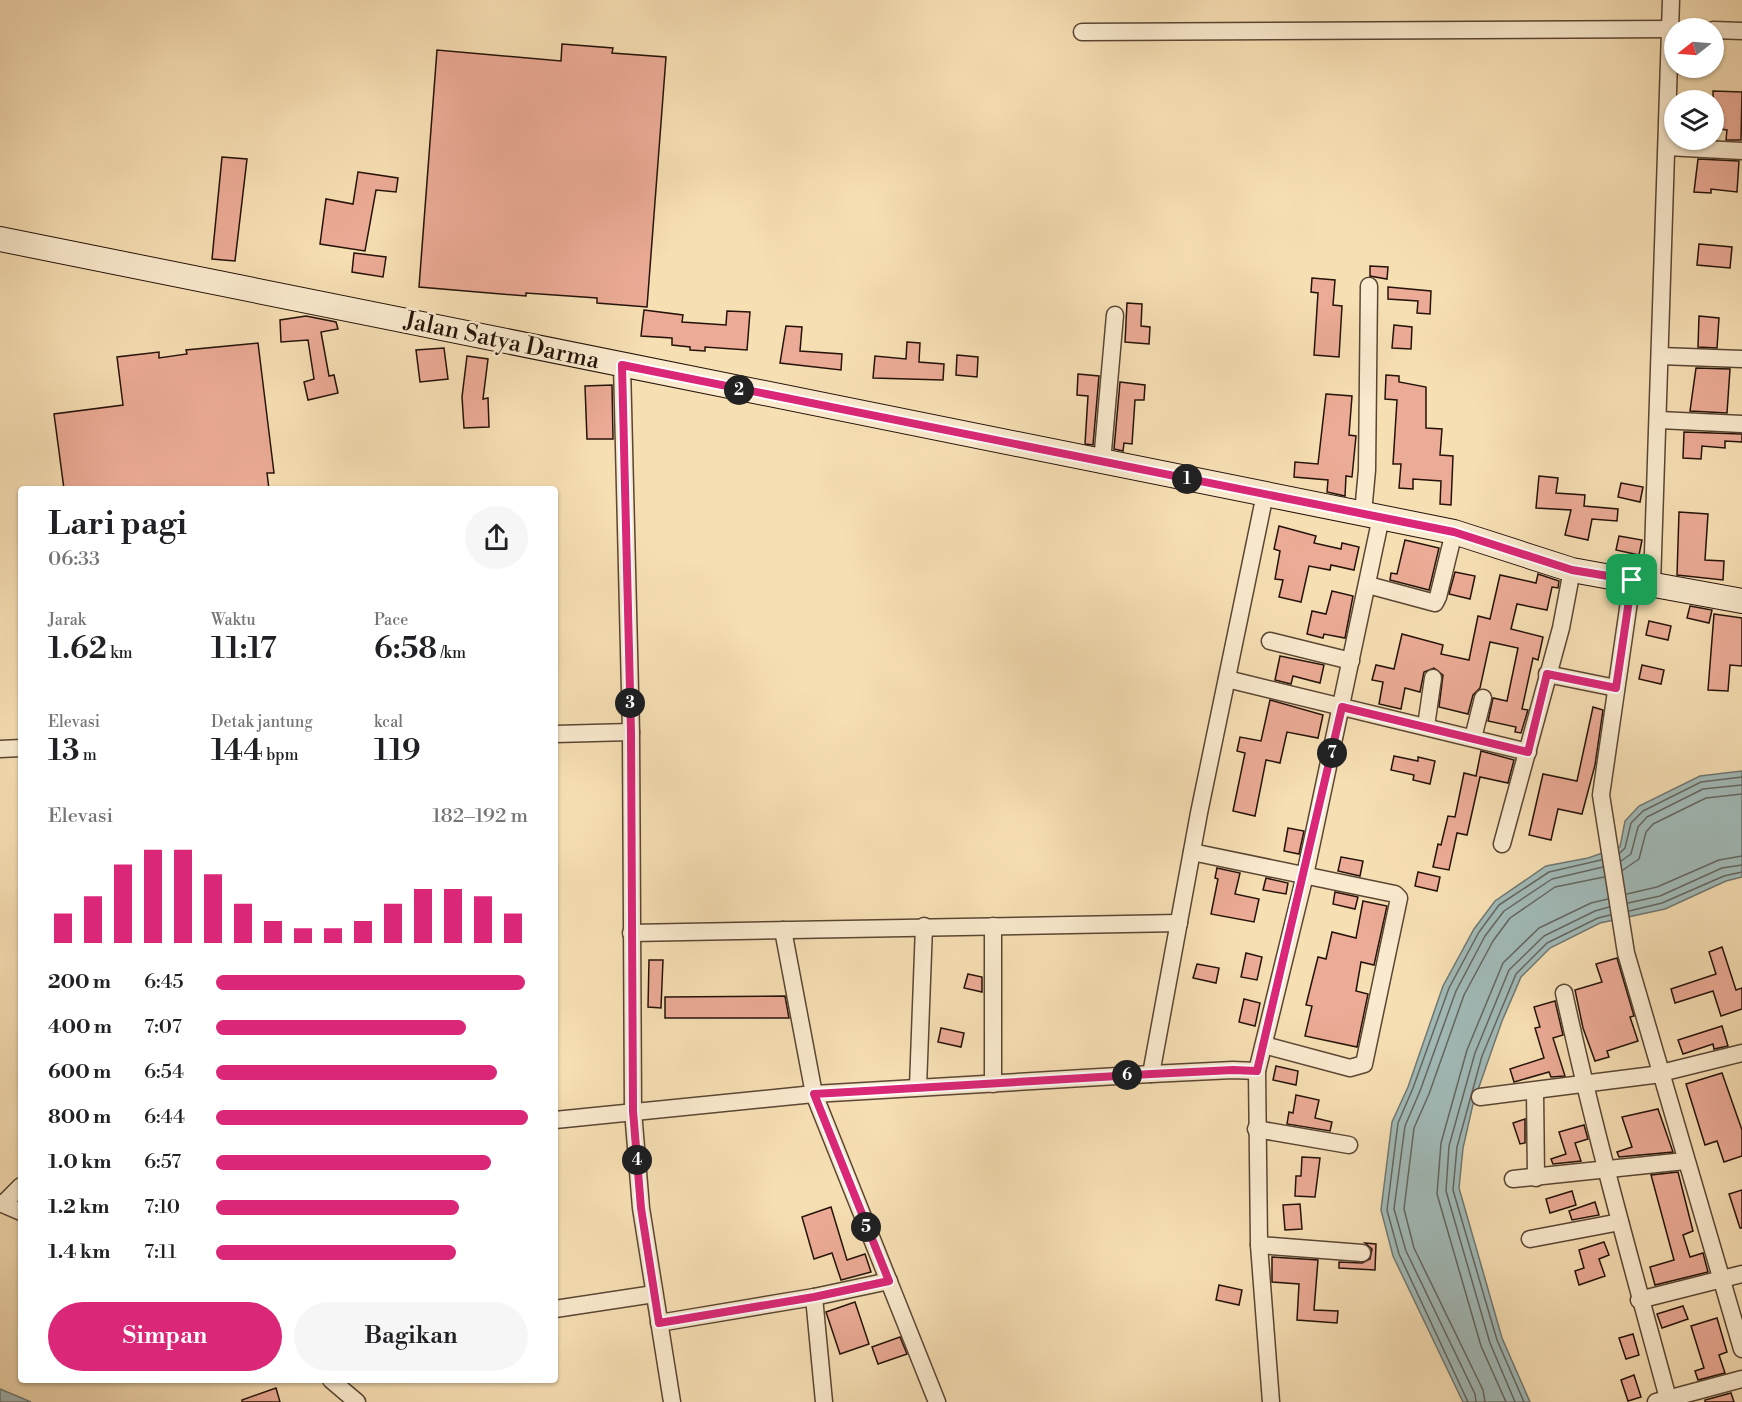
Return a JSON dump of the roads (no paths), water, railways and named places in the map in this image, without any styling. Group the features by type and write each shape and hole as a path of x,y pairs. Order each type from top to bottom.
{"main road":[{"name":"Jalan Satya Darma","path":"0,239 1454,532 1572,570 1742,601"}],"street":[{"path":"1671,0 1672,18"},
{"path":"1082,32 1664,29"},
{"path":"1724,30 1742,31"},
{"path":"1667,150 1659,420 1642,583 1616,688 1602,777 1604,814 1626,954 1742,1349"},
{"path":"1712,150 1742,152"},
{"path":"1271,1402 1259,1245 1257,1071 1305,875 1368,585 1372,515 1367,470 1369,286"},
{"path":"1102,462 1115,315"},
{"path":"1660,356 1742,359"},
{"path":"622,365 631,732 633,1111 641,1208 659,1323 667,1401"},
{"path":"1659,420 1742,424"},
{"path":"1151,1074 1192,852 1265,494"},
{"path":"1368,585 1435,603 1454,532"},
{"path":"1502,844 1561,628 1572,570"},
{"path":"1270,641 1351,661"},
{"path":"1547,674 1616,688"},
{"path":"1426,726 1433,678"},
{"path":"1227,679 1528,752"},
{"path":"1473,738 1483,698"},
{"path":"558,734 631,732"},
{"path":"0,749 18,748"},
{"path":"1192,852 1395,894 1399,897 1364,1064 1350,1068 1264,1045"},
{"path":"631,933 1179,923"},
{"path":"918,1087 924,926"},
{"path":"993,926 993,1084"},
{"path":"783,930 814,1094 937,1402"},
{"path":"1564,993 1584,1084 1664,1401 1742,1379"},
{"path":"1480,1096 1535,1092 1661,1074 1742,1053"},
{"path":"558,1120 814,1094 1151,1074 1257,1071"},
{"path":"1535,1092 1536,1178"},
{"path":"1256,1129 1349,1145"},
{"path":"1513,1179 1685,1161"},
{"path":"18,1188 1,1204 18,1211"},
{"path":"1530,1239 1620,1222"},
{"path":"1259,1245 1362,1253"},
{"path":"1640,1300 1742,1274"},
{"path":"659,1323 814,1297 889,1281"},
{"path":"558,1309 654,1294"},
{"path":"814,1297 824,1402"},
{"path":"335,1383 357,1402"}],"water":[{"path":"1742,771 1742,877 1726,881 1665,909 1600,923 1550,948 1521,977 1502,1021 1473,1104 1463,1148 1459,1188 1502,1338 1530,1402 1463,1402 1393,1256 1381,1210 1392,1122 1408,1087 1443,986 1474,929 1495,901 1546,866 1588,858 1620,847 1625,821 1639,806 1700,776"},
{"path":"0,1389 31,1402 0,1402"}]}
